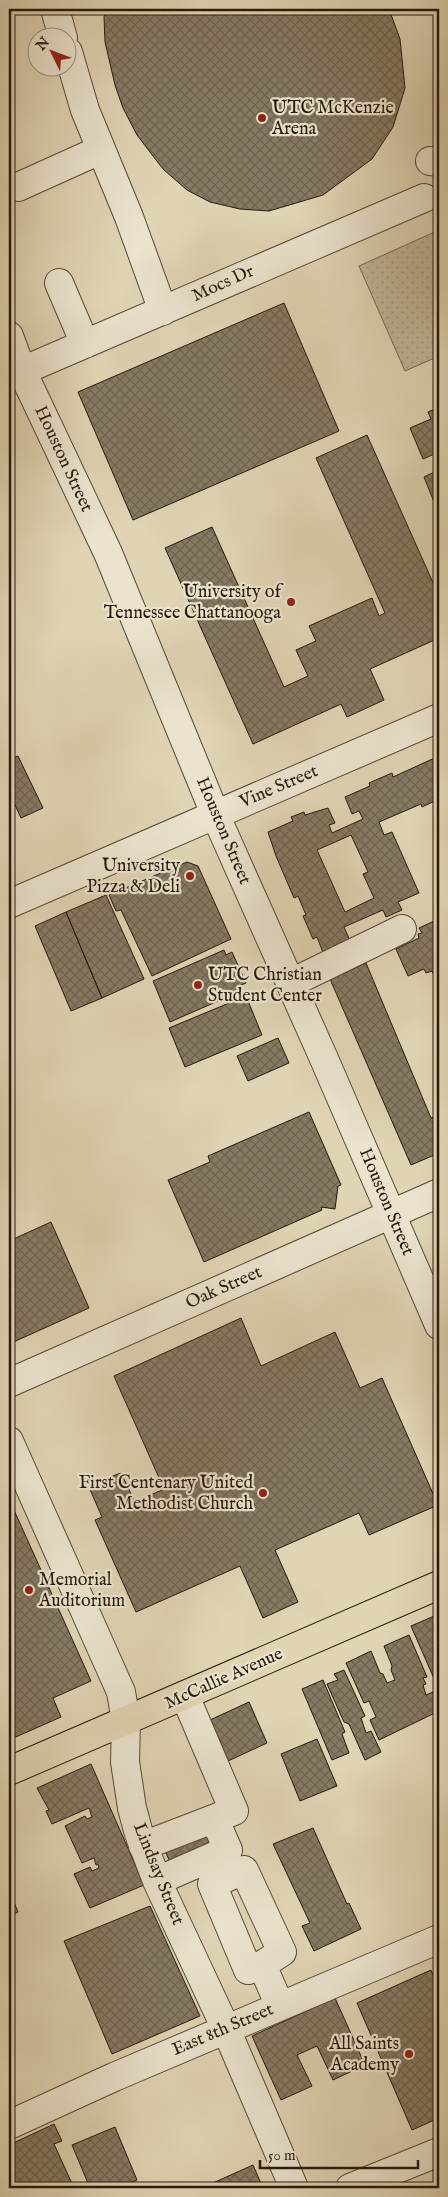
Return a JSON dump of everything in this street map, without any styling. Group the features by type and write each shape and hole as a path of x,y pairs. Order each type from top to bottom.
{"main road":[{"name":"McCallie Avenue","path":"9,1771 439,1585"}],"street":[{"path":"55,9 60,28"},
{"path":"76,78 100,150 129,217 163,311"},
{"path":"18,187 100,150"},
{"name":"Mocs Dr","path":"13,374 424,198"},
{"path":"59,283 85,344"},
{"name":"Houston Street","path":"9,336 13,374 108,553 215,814 291,983 439,1325"},
{"name":"Vine Street","path":"9,904 439,718"},
{"path":"291,983 402,929"},
{"name":"Oak Street","path":"9,1383 439,1193"},
{"name":"Lindsay Street","path":"9,1441 121,1692 126,1721 125,1762 132,1808 144,1846 158,1881 226,2029 294,2188"},
{"path":"144,1846 234,1812 185,1696"},
{"path":"158,1881 228,1850 215,1820"},
{"name":"East 8th Street","path":"9,2126 226,2029 439,1939"},
{"path":"262,1965 280,2006"},
{"path":"350,2188 439,2152"}],"shaded area":[{"path":"439,230 439,356 405,371 359,266"}],"building":[{"name":"UTC McKenzie Arena","path":"106,9 389,9 400,39 405,88 393,127 372,159 323,195 269,211 240,209 210,202 187,190 163,169 137,135 123,108 115,85 105,42 104,17"},
{"path":"284,303 339,431 133,520 78,392"},
{"path":"439,407 439,452 423,459 410,428 431,419 428,412"},
{"path":"367,435 439,596 439,638 370,669 384,700 347,717 341,704 253,744 165,548 212,527 284,687 308,676 296,650 316,641 309,626 372,598 379,616 385,613 316,458"},
{"path":"439,470 439,500 434,502 424,477"},
{"path":"18,756 43,808 21,818 9,792 9,760"},
{"path":"439,756 439,799 422,807 421,804 379,822 384,835 392,832 419,893 398,902 402,910 386,917 383,910 344,927 351,943 324,955 317,937 313,939 303,916 306,915 298,896 294,898 268,832 293,821 291,817 304,812 305,815 328,808 335,823 329,825 332,833 363,819 359,811 352,814 345,797 370,786 369,783 392,773 393,777","holes":["351,835 368,872 363,874 374,898 345,912 317,850"]},
{"path":"187,862 198,866 231,939 152,976 121,910 116,911 109,895"},
{"path":"106,895 144,979 102,998 66,912"},
{"path":"66,912 102,998 71,1011 35,926"},
{"path":"434,921 436,926 439,924 439,976 435,978 432,971 426,973 424,969 408,976 396,949 419,938 418,934 422,933 419,928"},
{"name":"UTC Christian Student Center","path":"224,950 226,955 232,952 246,983 239,986 241,991 170,1022 153,981"},
{"path":"366,963 431,1118 439,1115 439,1153 411,1165 330,979"},
{"path":"246,996 262,1035 185,1067 169,1028"},
{"path":"278,1038 289,1063 248,1081 237,1056"},
{"path":"309,1112 341,1185 338,1186 335,1209 321,1207 322,1210 204,1262 168,1180 210,1162 208,1156"},
{"path":"51,1222 89,1308 9,1344 9,1241"},
{"path":"241,1318 261,1366 335,1332 360,1388 382,1378 438,1505 369,1535 359,1513 275,1550 298,1602 263,1618 240,1566 136,1612 95,1520 102,1517 88,1485 121,1473 135,1502 164,1489 114,1376"},
{"name":"Memorial Auditorium","path":"9,1499 91,1681 53,1698 61,1717 9,1740"},
{"path":"439,1614 439,1690 411,1626"},
{"path":"409,1635 427,1677 423,1678 426,1684 423,1685 426,1695 433,1692 439,1711 379,1740 370,1720 376,1717 369,1701 364,1703 346,1663 371,1651 380,1673 383,1674 387,1683 395,1680 384,1646"},
{"path":"344,1670 365,1716 361,1718 366,1733 371,1731 381,1752 365,1760 349,1724 344,1722 327,1684 338,1680 334,1674"},
{"path":"323,1680 345,1732 342,1734 349,1753 332,1760 302,1689"},
{"path":"249,1702 267,1743 228,1761 210,1720"},
{"path":"317,1739 337,1786 300,1801 281,1754"},
{"path":"91,1764 144,1885 90,1908 74,1874 90,1867 92,1871 99,1868 98,1864 96,1865 94,1858 82,1863 65,1826 85,1816 87,1819 92,1817 89,1808 52,1824 46,1811 49,1810 37,1788"},
{"path":"209,1824 220,1848 173,1869 163,1846"},
{"path":"313,1828 347,1904 349,1903 361,1929 314,1951 302,1926 310,1923 273,1844"},
{"path":"9,1890 18,1912 9,1917"},
{"path":"150,1906 200,2016 112,2054 64,1941"},
{"path":"431,1970 439,1990 439,2118 412,2130 357,2003"},
{"path":"335,1998 365,2065 333,2080 317,2046 297,2055 312,2086 281,2100 252,2036"},
{"path":"54,2124 62,2141 54,2144 74,2188 9,2188 9,2145"},
{"path":"115,2127 137,2180 117,2188 90,2188 72,2145"},
{"path":"253,2165 263,2188 204,2187"}],"place":[{"name":"UTC McKenzie Arena","path":"262,118"},
{"name":"University of Tennessee Chattanooga","path":"291,602"},
{"name":"University Pizza & Deli","path":"190,876"},
{"name":"UTC Christian Student Center","path":"198,985"},
{"name":"First Centenary United Methodist Church","path":"263,1493"},
{"name":"Memorial Auditorium","path":"29,1590"},
{"name":"All Saints Academy","path":"409,2054"}]}
